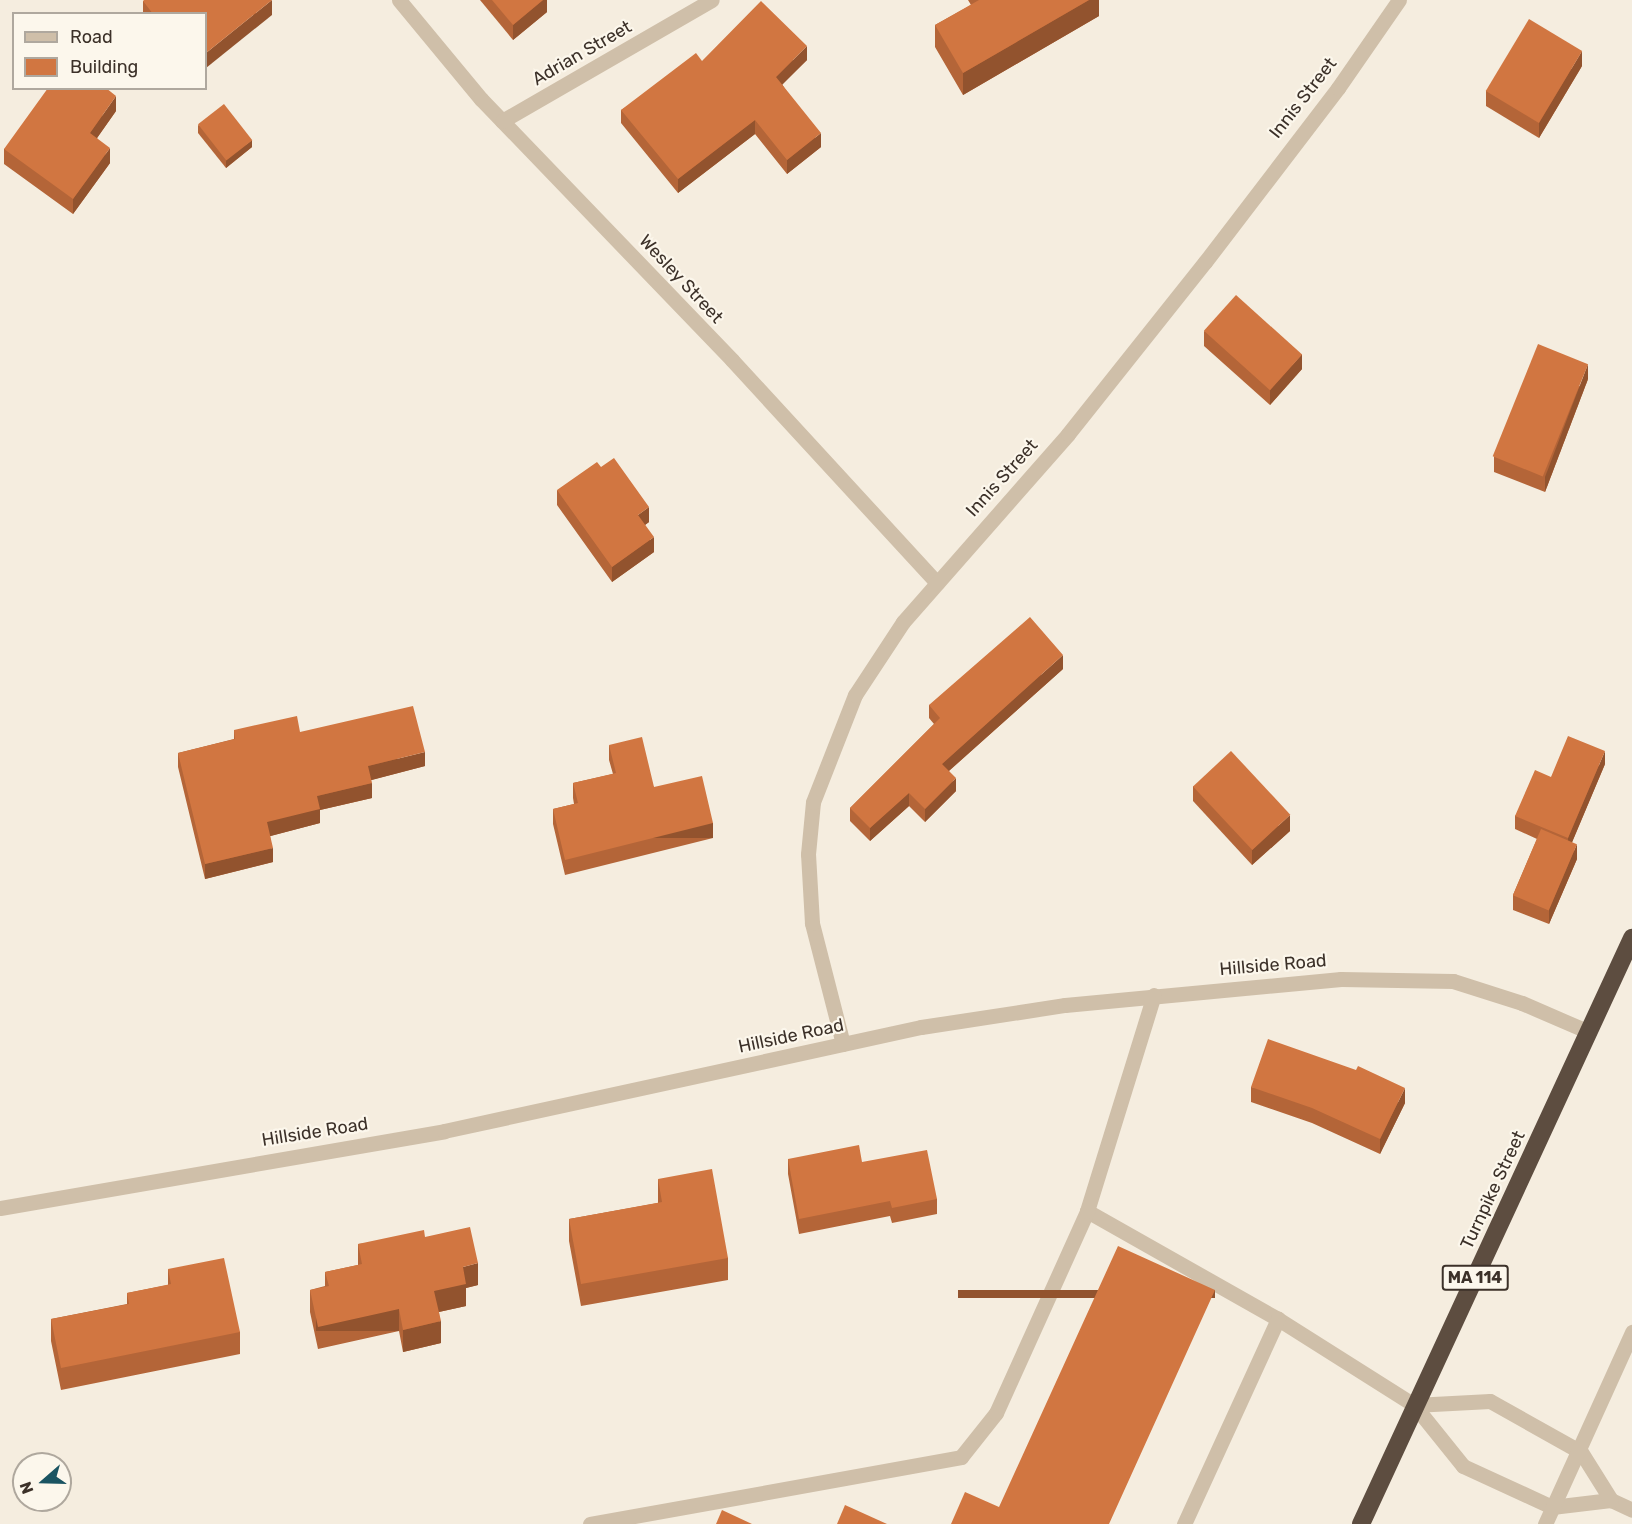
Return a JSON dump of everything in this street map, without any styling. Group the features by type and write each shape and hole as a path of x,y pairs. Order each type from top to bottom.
{"highway":[{"name":"Turnpike Street","path":"1360,1524 1632,938"}],"street":[{"name":"Wesley Street","path":"399,0 502,122 732,360 937,583"},
{"name":"Adrian Street","path":"502,122 712,0"},
{"name":"Innis Street","path":"843,1044 812,923 808,854 813,802 855,695 903,622 1118,372 1338,88 1399,0"},
{"name":"Hillside Road","path":"0,1208 444,1131 933,1025 1154,995 1341,979 1453,981 1522,1003 1589,1032"},
{"path":"590,1524 962,1457 996,1413 1087,1211 1154,995"},
{"path":"1087,1211 1278,1319 1414,1405 1463,1466 1552,1507 1611,1500 1632,1510"},
{"path":"1184,1524 1278,1319"},
{"path":"1545,1524 1581,1452 1632,1332"},
{"path":"1414,1405 1490,1401 1581,1452 1611,1500"}],"building":[{"path":"272,0 207,52 207,12 151,12 143,1"},
{"path":"492,0 543,0 513,25"},
{"path":"979,0 1089,0 963,73 935,25"},
{"path":"761,1 807,46 776,77 821,133 787,160 755,120 678,179 621,110 696,53 702,61"},
{"path":"1529,19 1582,51 1539,123 1486,91"},
{"path":"47,90 108,90 116,96 90,133 110,148 73,199 4,149"},
{"path":"224,104 252,140 226,161 198,124"},
{"path":"1236,295 1302,355 1270,390 1204,331"},
{"path":"1538,344 1588,364 1543,476 1493,456"},
{"path":"614,458 649,507 638,515 654,537 612,567 557,490 597,462 601,467"},
{"path":"1030,617 1063,655 942,764 956,778 925,809 909,793 870,828 850,808 940,718 929,705"},
{"path":"413,706 425,752 368,766 372,783 317,796 320,809 267,822 273,848 205,864 178,753 235,739 234,730 297,716 300,732"},
{"path":"1568,736 1605,751 1568,838 1515,816 1535,770 1551,777"},
{"path":"642,737 654,787 702,776 713,823 565,860 553,809 578,803 573,783 616,773 609,745"},
{"path":"1231,751 1290,815 1252,850 1193,786"},
{"path":"1541,829 1577,844 1549,911 1513,895"},
{"path":"1268,1039 1356,1070 1358,1066 1405,1088 1380,1139 1312,1108 1251,1087"},
{"path":"859,1145 862,1162 927,1150 937,1199 892,1208 890,1201 799,1219 788,1159"},
{"path":"712,1169 728,1258 581,1284 569,1219 662,1202 658,1179"},
{"path":"470,1227 478,1263 463,1267 466,1284 434,1291 441,1321 403,1330 399,1309 318,1327 310,1290 329,1286 325,1272 362,1264 358,1244 424,1230 425,1237"},
{"path":"1118,1246 1215,1290 1109,1524 951,1524 965,1492 999,1507"},
{"path":"224,1258 240,1332 61,1368 51,1319 129,1304 127,1293 171,1284 168,1269"},
{"path":"845,1505 887,1524 837,1524"},
{"path":"722,1510 752,1524 716,1524"}]}
